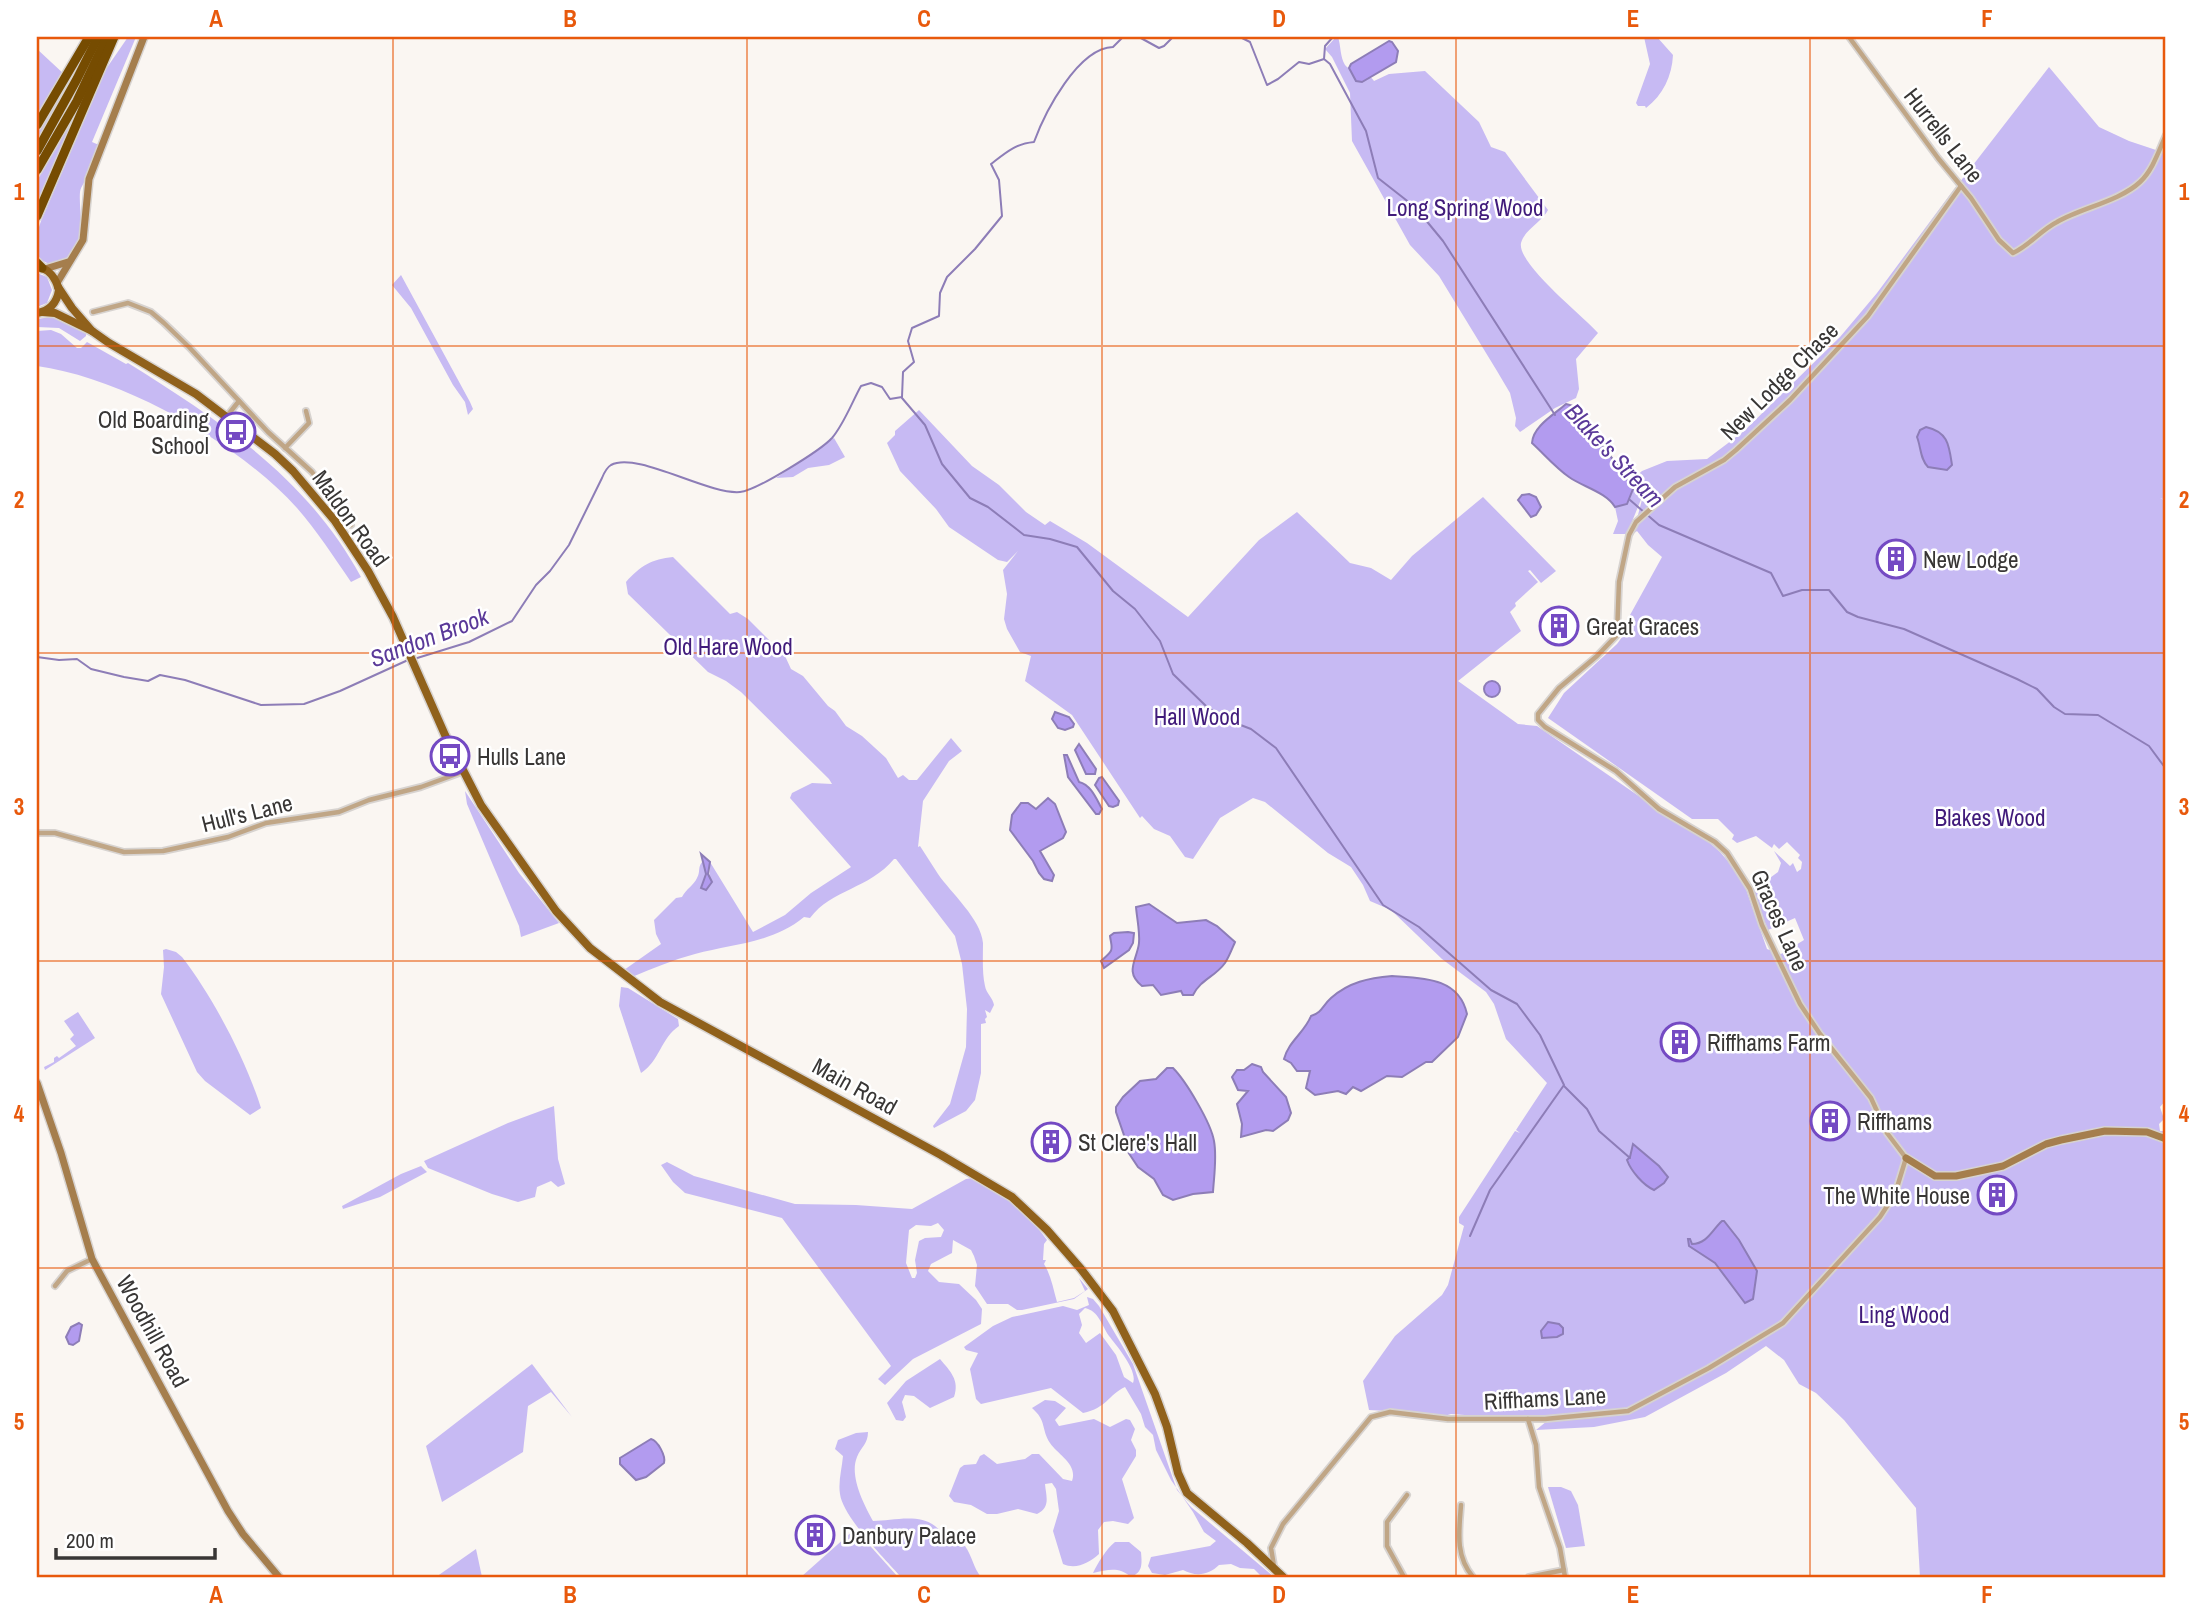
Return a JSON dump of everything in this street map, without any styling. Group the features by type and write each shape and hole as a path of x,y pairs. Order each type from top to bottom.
{"highway":[{"path":"37,125 89,37"},
{"path":"37,151 98,37"},
{"path":"37,170 77,101 107,37"},
{"path":"37,216 114,37"}],"main road":[{"name":"Maldon Road","path":"40,267 92,331"},
{"path":"40,313 55,302 57,285"},
{"name":"Maldon Road","path":"40,313 55,313 92,331 109,344 196,394 293,471 335,520 368,571 414,666"},
{"name":"Main Road","path":"414,666 463,772 494,823 556,911 590,948 660,1002 989,1182 1012,1197 1047,1230 1095,1287 1130,1343 1155,1394 1167,1427 1178,1472 1188,1493 1283,1577"}],"street":[{"path":"57,285 83,240 89,179 95,159 144,37"},
{"name":"Hurrells Lane","path":"1849,37 2000,240 2013,253 2057,222 2134,187 2146,176 2166,135"},
{"name":"New Lodge Chase","path":"1538,720 1538,714 1559,688 1597,656 1616,635 1619,582 1629,536 1636,522 1675,486 1724,460 1790,400 1868,316 1961,186"},
{"path":"40,267 70,261"},
{"name":"Maldon Road","path":"93,312 128,303 151,312 189,347 325,487 351,525"},
{"path":"227,416 239,401"},
{"path":"285,448 309,423 306,411"},
{"name":"Graces Lane","path":"1538,720 1616,771 1659,809 1715,842 1727,853 1750,889 1762,925 1800,1004 1820,1034 1871,1098 1887,1133 1906,1158"},
{"name":"Hull's Lane","path":"37,833 55,833 124,852 163,851 228,837 266,823 339,812 369,800 421,787 463,772"},
{"name":"Woodhill Road","path":"37,1083 92,1259 232,1517 279,1577"},
{"path":"1906,1158 1935,1176 1956,1176 2003,1166 2046,1144 2105,1131 2147,1132 2166,1139"},
{"name":"Riffhams Lane","path":"1271,1548 1283,1524 1371,1417 1390,1412 1448,1419 1545,1419 1628,1410 1709,1368 1783,1323 1880,1217 1895,1194 1906,1158"},
{"path":"55,1286 66,1271 92,1259"},
{"path":"1528,1419 1536,1445 1539,1487 1553,1523 1565,1577"},
{"path":"1530,1429 1545,1419"},
{"path":"1404,1577 1387,1546 1387,1522 1407,1495"},
{"path":"1461,1505 1458,1541 1465,1568 1473,1577"},
{"path":"1258,1553 1271,1548 1275,1569"},
{"path":"1529,1577 1564,1570"}],"green space":[{"path":"128,37 136,37 92,142 99,145 81,190 79,243 67,258 46,263 37,254 37,233 41,221 106,69"},
{"name":"Long Spring Wood","path":"1336,37 1345,65 1374,81 1389,74 1425,71 1479,122 1491,147 1505,152 1548,210 1523,238 1523,252 1529,264 1552,290 1598,333 1576,359 1579,389 1576,398 1555,408 1520,432 1515,426 1516,418 1510,393 1439,276 1410,245 1352,141 1350,93 1332,57 1325,49"},
{"path":"1644,37 1657,37 1673,55 1666,84 1646,108 1636,103 1650,64"},
{"path":"37,49 65,75 37,118 39,66"},
{"path":"2049,67 2099,127 2156,150 2162,137 2166,142 2166,500 2160,498 2166,501 2166,1100 2160,1107 2164,1119 2159,1124 2160,1131 2166,1131 2166,1577 1920,1577 1916,1508 1844,1420 1816,1393 1799,1384 1784,1360 1766,1346 1726,1373 1645,1417 1594,1427 1536,1430 1547,1421 1451,1414 1441,1417 1423,1413 1369,1410 1363,1381 1395,1336 1442,1295 1448,1285 1464,1226 1459,1223 1459,1217 1515,1131 1520,1133 1516,1130 1547,1083 1506,1039 1494,1004 1486,992 1442,959 1391,910 1370,901 1351,867 1328,853 1265,802 1253,798 1220,818 1193,859 1185,857 1170,836 1154,829 1142,816 1140,818 1072,715 1025,681 1031,656 1020,652 1004,619 1007,594 1003,570 1018,551 1007,562 998,560 949,527 900,471 887,443 895,435 895,431 919,410 972,466 999,485 1026,512 1045,525 1050,521 1087,543 1188,617 1259,540 1297,512 1350,563 1371,568 1391,580 1412,556 1483,497 1556,571 1541,583 1528,571 1538,582 1515,603 1516,606 1510,612 1521,631 1458,681 1518,724 1537,726 1669,819 1702,836 1734,868 1746,889 1767,949 1781,954 1804,940 1795,918 1768,930 1752,891 1778,872 1781,863 1774,851 1790,866 1793,863 1797,872 1801,869 1802,862 1798,858 1800,855 1787,842 1779,849 1774,844 1772,848 1756,836 1737,843 1732,839 1734,835 1718,819 1692,819 1548,718 1564,693 1617,644 1635,619 1630,615 1662,557 1637,531 1633,534 1644,492 1627,534 1613,534 1618,521 1615,507 1629,501 1633,479 1642,471 1667,461 1707,459 1744,431 1840,337 1877,293"},
{"path":"66,88 67,90 37,147 37,131"},
{"path":"82,101 85,102 37,209 37,181"},
{"path":"37,273 47,277 52,290 47,303 37,307"},
{"path":"401,275 470,402 473,409 468,415 465,402 411,308 392,285"},
{"path":"60,318 86,333 86,336 80,341 59,328 37,327 37,319"},
{"path":"51,330 61,334 77,348 87,342 128,363 229,430 260,455 315,510 340,542 361,577 351,582 297,508 244,460 212,438 178,417 106,384 37,366 37,331"},
{"path":"834,438 845,457 829,465 808,468 793,477 776,478"},
{"name":"Old Hare Wood","path":"673,557 730,614 737,612 748,619 785,656 791,669 803,676 846,726 862,736 886,758 898,778 903,775 909,780 917,780 951,738 962,751 949,761 923,801 918,847 920,846 977,925 983,943 985,986 994,1005 990,1013 985,1010 986,1023 981,1024 981,1073 975,1100 966,1111 934,1128 950,1104 966,1047 967,1009 962,964 955,936 896,859 873,877 829,901 810,918 804,917 779,932 752,942 687,956 632,977 624,970 661,944 654,920 676,898 682,897 694,883 703,861 706,874 701,887 709,886 710,862 753,932 785,915 811,893 851,867 790,798 792,793 812,783 832,784 829,779 741,692 708,672 628,594 626,582 636,572 647,564"},
{"path":"465,791 519,873 559,923 521,937 519,926 467,804"},
{"path":"163,950 182,957 228,1030 261,1108 250,1115 197,1072 161,994"},
{"path":"621,987 628,988 678,1019 679,1026 668,1037 652,1063 641,1073 619,1006"},
{"path":"78,1012 95,1038 45,1070 44,1067 54,1062 54,1058 59,1058 76,1046 70,1039 74,1035 64,1021"},
{"path":"554,1106 558,1159 565,1184 558,1187 551,1181 537,1187 535,1197 518,1202 492,1194 428,1168 424,1161 508,1123"},
{"path":"667,1162 694,1176 795,1204 912,1209 972,1178 1014,1204 1047,1240 1044,1244 1043,1260 1046,1260 1044,1264 1057,1302 1074,1298 1085,1291 1079,1278 1088,1289 1074,1299 1022,1310 1008,1304 987,1304 975,1286 977,1265 971,1250 953,1240 952,1253 931,1264 928,1271 939,1282 959,1284 976,1300 982,1309 981,1324 913,1359 885,1385 878,1379 891,1366 782,1218 685,1193 661,1165","holes":["938,1223 944,1230 941,1237 919,1241 915,1260 917,1273 915,1278 912,1278 906,1263 909,1230 916,1225 931,1226"]},
{"path":"421,1166 427,1172 380,1197 343,1209 342,1206"},
{"path":"1087,1297 1099,1306 1133,1364 1176,1487 1156,1450 1153,1435 1145,1427 1141,1414 1125,1387 1102,1405 1083,1413 1051,1388 981,1404 976,1399 970,1369 978,1353 964,1347 993,1326 1012,1317 1063,1306 1077,1310 1089,1305","holes":["1085,1308 1090,1310 1126,1359 1134,1378 1133,1383 1124,1377 1116,1355 1100,1333 1086,1343 1079,1333 1082,1325 1079,1314"]},
{"path":"940,1359 955,1381 954,1397 930,1408 914,1396 905,1395 902,1402 906,1417 903,1421 896,1420 887,1403 906,1381"},
{"path":"532,1364 572,1417 551,1392 528,1406 523,1452 442,1502 426,1446"},
{"path":"1045,1400 1055,1401 1066,1408 1055,1420 1059,1426 1094,1419 1110,1427 1126,1419 1130,1420 1135,1429 1131,1440 1136,1456 1122,1479 1134,1518 1128,1524 1104,1522 1098,1530 1099,1554 1087,1563 1077,1566 1063,1564 1053,1531 1059,1511 1056,1489 1052,1483 1045,1484 1046,1505 1037,1514 1018,1509 987,1514 971,1505 954,1502 949,1496 960,1468 976,1464 984,1454 997,1464 1039,1454 1063,1479 1072,1481 1070,1465 1050,1443 1040,1417 1032,1408"},
{"path":"868,1432 866,1443 857,1457 855,1473 859,1490 873,1521 913,1519 928,1522 953,1543 965,1546 981,1577 901,1577 856,1526 840,1494 843,1456 835,1449 838,1440 856,1433"},
{"path":"1548,1487 1561,1487 1571,1491 1578,1505 1585,1546 1566,1548"},
{"path":"1182,1496 1191,1507 1274,1577 1262,1577 1254,1569 1231,1564 1219,1565 1202,1574 1183,1570 1165,1575 1152,1573 1148,1566 1151,1557 1210,1546 1216,1541 1204,1532"},
{"path":"855,1529 898,1577 801,1577"},
{"path":"1115,1542 1129,1542 1141,1552 1141,1567 1138,1573 1131,1577 1122,1571 1113,1570 1093,1573 1102,1556"},
{"path":"476,1549 482,1577 436,1577"}],"shaded area":[{"path":"1389,41 1398,51 1396,62 1362,82 1356,81 1349,68 1351,64"},
{"path":"1566,404 1574,406 1627,478 1633,489 1627,504 1615,507 1600,494 1564,473 1532,443 1540,426"},
{"path":"1926,427 1939,432 1946,440 1952,465 1947,470 1928,467 1923,460 1917,437 1920,430"},
{"path":"1522,495 1536,497 1541,507 1536,515 1531,517 1518,500"},
{"path":"1492,681 1498,683 1498,695 1492,697 1486,695 1484,689 1486,683"},
{"path":"1055,712 1069,717 1073,727 1065,730 1058,728 1052,719"},
{"path":"1079,744 1096,769 1095,774 1086,774 1075,750"},
{"path":"1064,755 1067,755 1079,782 1087,786 1095,796 1102,809 1099,814 1096,814 1068,777"},
{"path":"1102,777 1119,801 1118,805 1109,806 1095,785"},
{"path":"1048,798 1055,804 1066,832 1063,838 1040,851 1054,875 1052,881 1044,879 1039,873 1010,830 1012,815 1021,803 1028,803 1036,809"},
{"path":"701,854 710,862 708,874 712,882 706,890 701,888 706,874"},
{"path":"1149,904 1177,923 1206,920 1235,942 1225,963 1200,985 1193,995 1183,995 1181,991 1161,995 1153,985 1142,986 1134,976 1133,966 1139,939 1136,907"},
{"path":"1134,933 1129,950 1104,968 1101,961 1112,949 1110,936"},
{"path":"1392,976 1427,979 1448,986 1456,993 1467,1014 1458,1037 1432,1062 1426,1062 1402,1077 1387,1076 1361,1091 1353,1087 1346,1094 1338,1091 1315,1095 1306,1088 1310,1071 1297,1071 1284,1059 1289,1047 1311,1016 1345,988 1375,978"},
{"path":"1252,1064 1261,1067 1286,1097 1291,1113 1288,1120 1273,1131 1266,1130 1241,1137 1242,1124 1237,1104 1248,1091 1238,1090 1232,1077 1237,1070 1244,1070"},
{"path":"1167,1068 1173,1068 1184,1082 1212,1133 1215,1153 1213,1192 1173,1200 1163,1195 1154,1179 1138,1167 1126,1149 1116,1107 1140,1081 1156,1079"},
{"path":"1633,1144 1668,1177 1654,1190 1634,1173 1627,1160"},
{"path":"1722,1221 1739,1240 1757,1271 1753,1299 1745,1303 1715,1263 1689,1246 1688,1239 1692,1244 1702,1242"},
{"path":"1548,1322 1559,1324 1563,1328 1563,1334 1542,1338 1541,1331"},
{"path":"79,1323 82,1325 79,1341 73,1345 69,1344 66,1337 71,1327"},
{"path":"651,1439 661,1449 664,1463 646,1477 636,1480 620,1464 620,1458"}],"waterway":[{"name":"Sandon Brook","path":"414,659 469,642 512,621 536,585 569,545 604,472 611,465 623,462 638,464 710,487 740,492 773,478 826,444 840,426 861,386 871,383 882,387 890,399 902,397 903,372 914,362 908,341 912,328 939,316 940,293 947,277 1002,216 999,180 991,164 1016,147 1034,142 1064,84 1087,58 1100,50 1113,47 1123,37"},
{"name":"Sandon Brook","path":"1139,37 1159,48 1173,37"},
{"name":"Sandon Brook","path":"1228,37 1242,38 1250,42 1267,85 1299,62 1309,64 1324,59 1325,46 1333,37"},
{"name":"Blake's Stream","path":"1324,59 1330,64 1366,131 1378,178 1415,207 1443,241 1555,415"},
{"path":"902,398 925,425 942,464 970,498 988,507 1024,535 1077,547 1113,591 1135,609 1160,641 1173,674 1206,706 1225,719 1251,729 1276,748 1383,905 1419,927 1491,990 1517,1004 1540,1035 1564,1085 1490,1190 1470,1236"},
{"name":"Blake's Stream","path":"1630,500 1659,525 1771,573 1783,596 1802,590 1829,590 1847,612 1904,629 2017,679 2037,689 2054,707 2065,714 2098,715 2149,746 2166,769"},
{"name":"Sandon Brook","path":"37,657 77,659 91,669 148,681 160,675 185,680 261,705 304,704 408,660"},
{"path":"1564,1086 1587,1109 1599,1131 1630,1158"}],"place":[{"name":"Old Boarding School","path":"236,432"},
{"name":"New Lodge","path":"1896,559"},
{"name":"Great Graces","path":"1559,626"},
{"name":"Hulls Lane","path":"450,756"},
{"name":"Riffhams Farm","path":"1680,1042"},
{"name":"Riffhams","path":"1830,1121"},
{"name":"St Clere's Hall","path":"1051,1142"},
{"name":"The White House","path":"1997,1195"},
{"name":"Danbury Palace","path":"815,1535"}],"park label":[{"name":"Hall Wood","path":"1197,716"},
{"name":"Blakes Wood","path":"1990,817"},
{"name":"Ling Wood","path":"1904,1314"}]}
